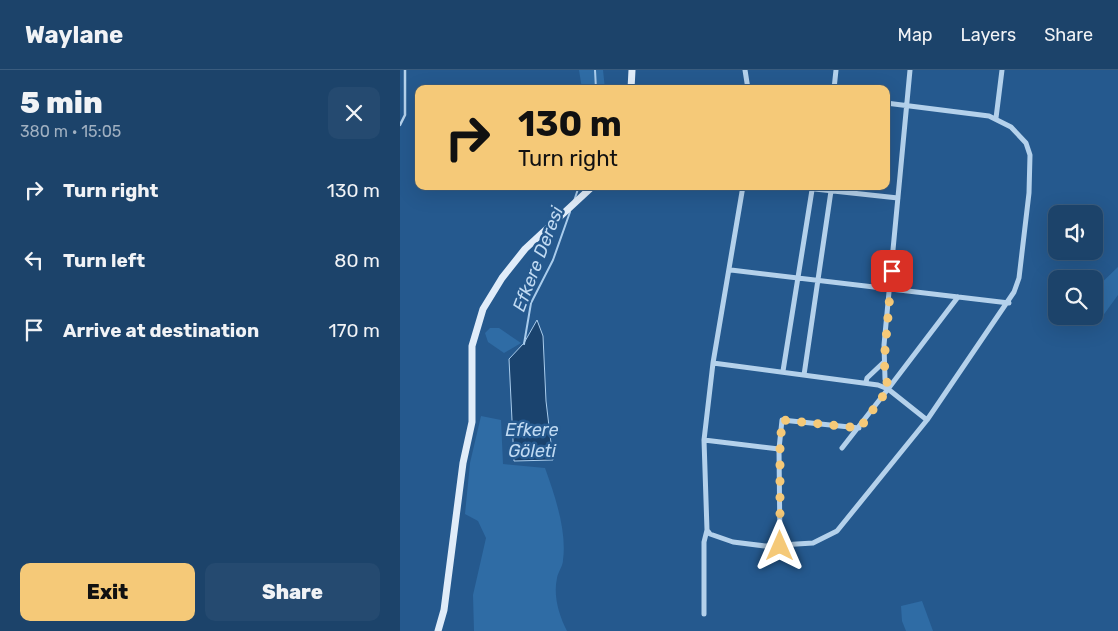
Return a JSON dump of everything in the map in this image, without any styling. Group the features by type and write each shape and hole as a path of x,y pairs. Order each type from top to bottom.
{"street":[{"path":"631,85 632,70"},
{"path":"745,70 747,85"},
{"path":"834,85 836,70"},
{"path":"888,389 884,362 910,70"},
{"path":"996,118 1002,70"},
{"path":"707,530 710,534 733,542 755,546 780,546 813,543 837,530 927,420 1014,292 1020,269 1027,216 1030,155 1020,136 1011,127 996,118 890,103"},
{"path":"438,631 444,610 463,463 472,422 472,346 483,309 502,278 525,249 589,190"},
{"path":"704,614 704,542 707,530 704,440 713,363 731,270 742,190"},
{"path":"783,372 812,190 898,198"},
{"path":"804,375 831,192"},
{"path":"731,270 1008,303"},
{"path":"842,448 860,428 958,297"},
{"path":"866,382 867,378 884,362"},
{"path":"713,363 866,382 888,389 927,420"},
{"path":"780,546 780,449 782,420 860,428"},
{"path":"704,440 780,449"}],"lane":[{"path":"400,125 405,115 405,70"}],"shaded area":[{"path":"579,70 603,70 605,85 581,85"},
{"path":"1118,267 1118,295 1103,316 1103,281"},
{"path":"490,328 499,328 521,343 504,353 488,342 485,333"},
{"path":"481,416 501,420 503,464 545,468 562,526 564,549 563,560 557,578 556,598 559,612 567,631 474,631 473,595 486,538 478,521 465,514 470,463"},
{"path":"922,601 933,631 906,631 902,621 901,606"}],"water":[{"name":"Efkere Göleti","path":"537,320 543,336 546,401 553,460 514,461 509,359 524,343"}],"waterway":[{"name":"Efkere Deresi","path":"595,70 596,85"},
{"name":"Efkere Deresi","path":"574,201 578,190"},
{"name":"Efkere Deresi","path":"524,344 531,303 553,260 570,212"}],"route":[{"path":"780,546 780,449 782,420 860,428 888,389 885,379 884,345 892,271"}]}
